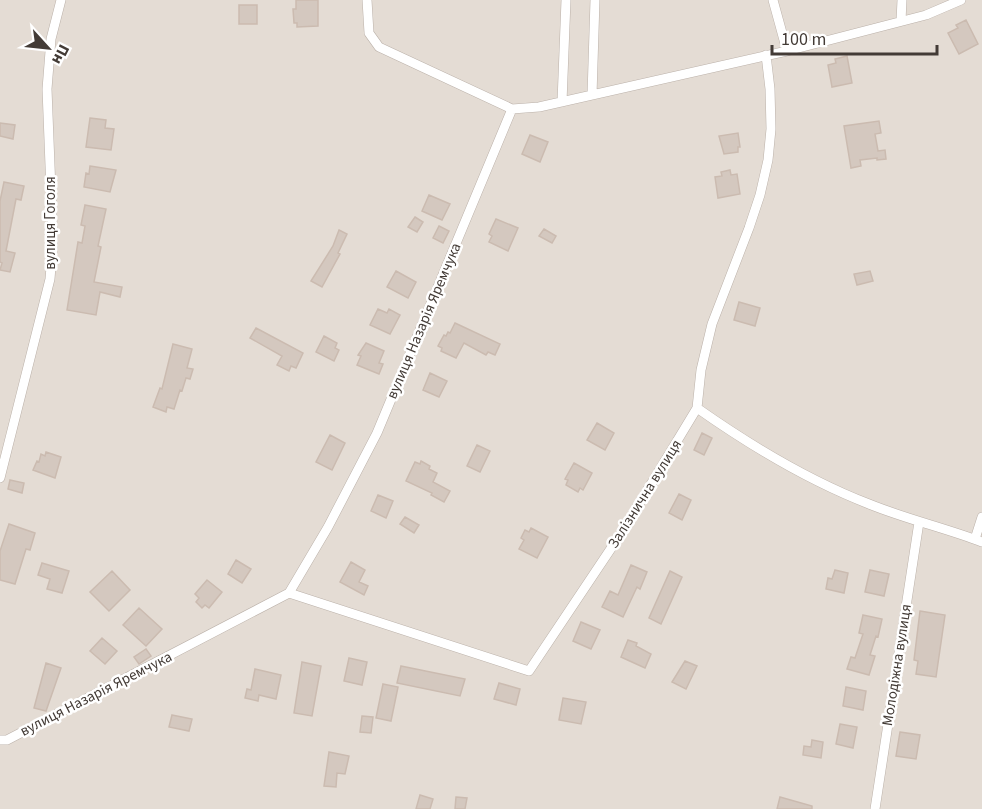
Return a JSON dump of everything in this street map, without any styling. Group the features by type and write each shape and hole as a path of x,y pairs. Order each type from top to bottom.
{"street":[{"name":"вулиця Гоголя","path":"0,478 50,279 53,242 47,89 51,39 61,0"},
{"path":"367,0 369,33 380,47 512,109 539,107 787,51 926,15 962,0"},
{"path":"562,102 566,0"},
{"path":"592,95 595,0"},
{"path":"773,0 787,51"},
{"path":"901,21 902,0"},
{"name":"Залізнична вулиця","path":"289,593 529,671 622,532 697,408 701,370 712,324 753,217 768,160 771,89 766,55"},
{"name":"вулиця Назарія Яремчука","path":"0,740 7,740 289,593 328,527 377,434 512,109"},
{"path":"697,408 735,435 788,467 870,505 978,541 982,518"},
{"name":"Молодіжна вулиця","path":"875,809 919,522"}],"shaded area":[{"path":"0,0 982,0 982,809 0,809"}],"building":[{"path":"296,0 318,0 318,26 297,27 297,23 294,23 293,9 296,9"},
{"path":"239,5 257,5 257,24 239,24"},
{"path":"966,20 978,44 959,54 948,33 958,28 956,25"},
{"path":"847,56 852,83 832,87 828,65 836,63 835,59"},
{"path":"90,118 106,120 105,128 114,129 111,150 86,147"},
{"path":"879,121 881,133 875,134 878,151 885,150 886,159 860,160 861,166 851,168 844,126"},
{"path":"0,123 15,125 13,139 0,136"},
{"path":"738,133 740,147 738,147 738,152 724,154 719,136"},
{"path":"530,135 548,142 540,162 522,154"},
{"path":"90,166 116,170 110,192 84,187 86,173 89,174"},
{"path":"730,170 731,175 737,174 740,194 718,198 715,177 722,176 721,172"},
{"path":"4,182 24,186 21,200 16,199 6,251 15,253 10,272 0,270 2,263 0,262 0,201"},
{"path":"429,195 450,204 442,220 422,211"},
{"path":"85,205 106,209 98,246 101,247 94,282 122,287 120,297 100,292 96,315 67,310 78,242 82,243 85,226 81,225"},
{"path":"415,217 423,222 417,232 408,227"},
{"path":"496,219 518,228 508,251 489,242 492,236 489,234"},
{"path":"439,226 449,231 443,243 433,238"},
{"path":"544,229 556,236 552,243 539,236"},
{"path":"339,230 347,234 338,253 340,254 322,287 311,281 333,246"},
{"path":"396,271 416,282 408,298 387,287"},
{"path":"870,271 873,281 857,285 854,274"},
{"path":"739,302 760,308 755,326 734,320"},
{"path":"378,309 387,313 389,309 400,315 390,334 370,325"},
{"path":"455,323 500,344 495,355 488,352 486,355 464,343 456,358 441,351 442,348 438,346 444,335 450,333"},
{"path":"256,328 303,353 296,368 291,366 289,371 277,365 282,356 250,338"},
{"path":"324,336 337,343 335,348 339,350 334,361 316,352"},
{"path":"366,343 384,351 379,363 383,364 379,374 357,365 361,356 358,355"},
{"path":"173,344 192,349 187,368 193,369 190,379 186,378 182,391 180,390 174,409 167,407 166,412 153,407 160,388 162,389"},
{"path":"430,373 447,381 439,397 423,390"},
{"path":"597,423 614,433 605,450 587,440"},
{"path":"702,433 712,438 704,455 694,450"},
{"path":"330,435 345,443 332,470 316,462"},
{"path":"477,445 490,451 480,472 467,466"},
{"path":"46,452 61,457 55,478 33,470 41,454 45,456"},
{"path":"421,461 437,473 433,482 450,491 444,502 431,495 432,493 406,481 415,462 420,464"},
{"path":"574,463 592,473 583,490 580,488 578,492 566,485 568,480 565,479"},
{"path":"10,480 24,483 22,493 8,489"},
{"path":"679,494 691,500 682,520 669,513"},
{"path":"378,495 393,501 386,518 371,511"},
{"path":"405,517 419,525 414,533 400,524"},
{"path":"9,524 35,533 30,550 26,549 15,584 0,580 0,551"},
{"path":"531,528 548,537 537,558 519,549 524,540 521,538 525,530 529,532"},
{"path":"236,560 251,569 242,583 228,574"},
{"path":"351,562 365,570 359,582 368,586 364,595 340,582"},
{"path":"42,563 69,571 62,593 47,589 50,579 38,575"},
{"path":"631,565 647,572 640,589 637,587 623,617 602,607 610,591 618,595"},
{"path":"835,570 848,573 844,593 826,589 828,578 832,579"},
{"path":"870,570 889,574 884,596 865,592"},
{"path":"112,571 130,590 109,611 90,592"},
{"path":"670,571 682,577 661,624 649,618"},
{"path":"207,580 222,592 209,608 205,605 202,608 196,602 199,598 195,594"},
{"path":"139,608 162,629 146,646 123,625"},
{"path":"920,611 945,615 936,677 916,674 918,661 914,660"},
{"path":"863,615 882,619 878,637 876,636 870,655 875,656 869,675 847,669 851,657 855,658 863,634 859,633"},
{"path":"581,622 600,630 591,649 573,641"},
{"path":"102,638 117,651 105,664 90,651"},
{"path":"628,640 637,643 636,646 651,654 645,668 621,657"},
{"path":"146,649 151,656 139,664 134,657"},
{"path":"349,658 367,662 362,685 344,681"},
{"path":"685,661 697,666 686,689 672,682"},
{"path":"302,662 321,666 312,716 294,713"},
{"path":"46,663 61,668 46,711 34,708"},
{"path":"401,666 465,679 460,696 397,683"},
{"path":"255,669 281,675 276,699 259,695 258,701 245,698 247,689 251,690"},
{"path":"499,683 520,689 516,705 494,699"},
{"path":"383,684 398,687 391,721 376,718"},
{"path":"846,687 866,691 863,710 843,706"},
{"path":"563,698 586,702 581,724 559,720"},
{"path":"172,715 192,719 189,731 169,727"},
{"path":"362,716 373,717 371,733 360,732"},
{"path":"840,724 857,727 853,748 836,744"},
{"path":"900,732 920,735 916,759 896,756"},
{"path":"812,740 823,742 821,758 803,755 804,746 811,747"},
{"path":"329,752 349,756 345,774 337,773 336,787 324,786"},
{"path":"420,795 433,799 430,809 416,809"},
{"path":"456,797 467,798 465,809 455,809"},
{"path":"780,797 812,806 812,809 777,809"}]}
